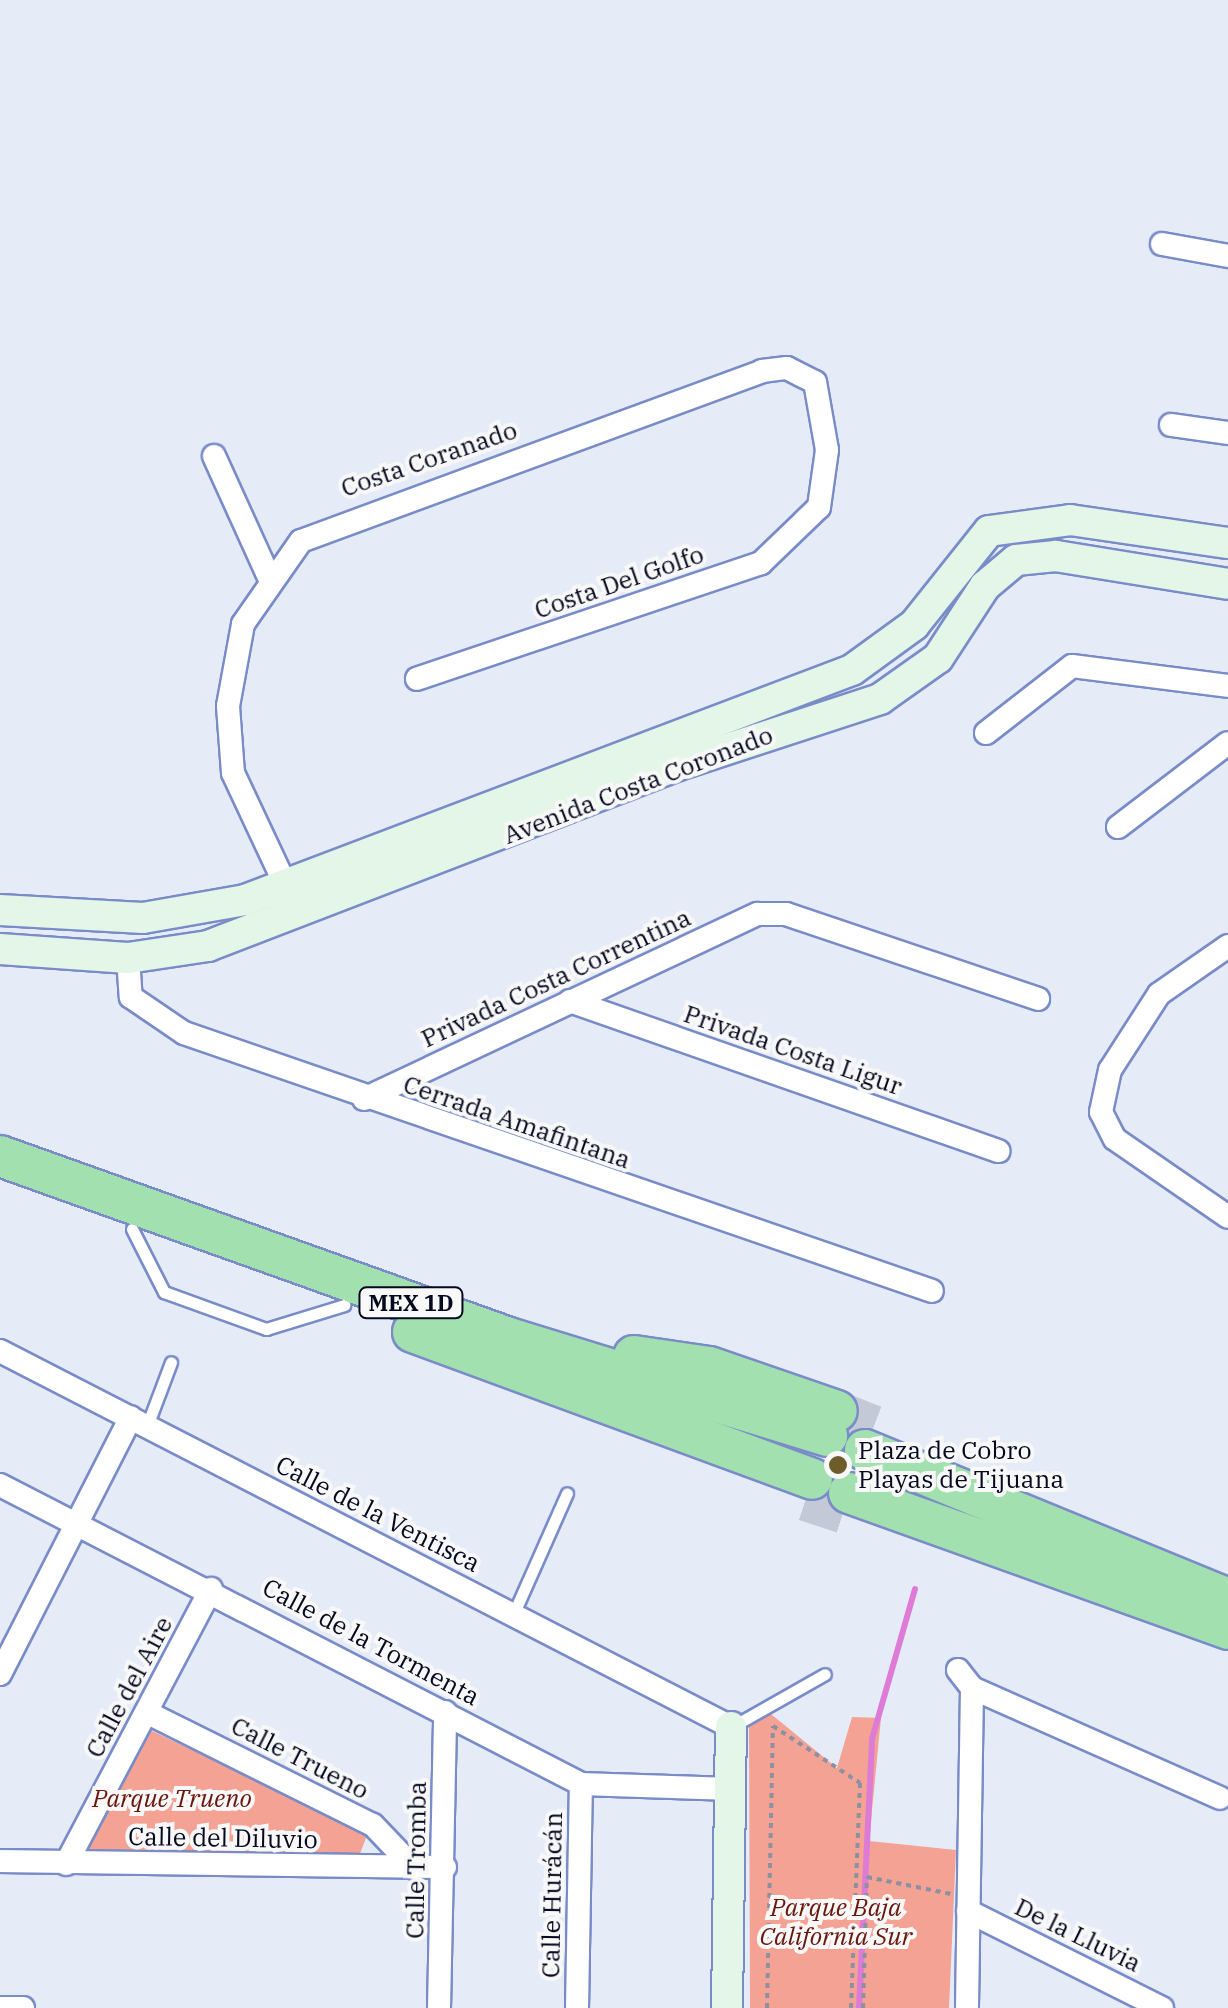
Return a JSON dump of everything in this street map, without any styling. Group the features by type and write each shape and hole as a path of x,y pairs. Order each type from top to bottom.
{"highway":[{"name":"MEX 1D","path":"0,1156 498,1350 808,1490"},
{"name":"MEX 1D","path":"0,1183 344,1305 498,1350"},
{"path":"498,1350 709,1367 832,1424"},
{"path":"869,1437 1030,1483 1141,1556 1228,1598"},
{"path":"846,1503 1044,1584 1152,1597 1228,1629"}],"street":[{"path":"1162,244 1228,256"},
{"name":"Costa Coranado","path":"286,886 232,773 227,740 231,665 268,577 331,522 762,371 787,368 814,382 826,450 819,508"},
{"path":"1171,425 1228,433"},
{"path":"214,456 268,577"},
{"name":"Costa Del Golfo","path":"418,679 761,563 819,508"},
{"name":"Avenida Costa Coronado","path":"0,910 143,918 286,886 882,655 989,530 1070,520 1228,542"},
{"name":"Avenida Costa Coronado","path":"0,949 128,958 279,925 678,764 880,698 928,667 984,586 1016,560 1056,556 1228,584"},
{"path":"986,733 1072,666 1228,686"},
{"path":"1118,827 1228,742"},
{"path":"474,811 487,842"},
{"name":"Privada Costa Correntina","path":"364,1099 570,1001 773,912 1038,999"},
{"path":"1228,946 1158,994 1110,1070 1101,1112 1115,1139 1228,1217"},
{"name":"Cerrada Amafintana","path":"128,958 132,997 149,1015 364,1099 932,1291"},
{"name":"Privada Costa Ligur","path":"570,1001 998,1151"},
{"name":"Calle de la Ventisca","path":"0,1351 731,1727"},
{"path":"0,1674 139,1421"},
{"name":"Calle de la Tormenta","path":"0,1485 211,1589 581,1784 732,1789"},
{"name":"Calle del Aire","path":"66,1864 211,1589"},
{"path":"966,2008 965,1679 1220,1798"},
{"name":"Calle Tromba","path":"439,2008 446,1712"},
{"name":"Calle Trueno","path":"148,1713 373,1825 414,1868"},
{"path":"727,2008 731,1727"},
{"name":"Calle Hurácán","path":"577,2008 581,1784"},
{"name":"Calle del Diluvio","path":"0,1862 445,1868"},
{"name":"De la Lluvia","path":"968,1912 1118,1996 1162,2008"},
{"path":"0,2008 23,2008"}],"lane":[{"path":"139,1421 172,1362"},
{"path":"513,1614 568,1494"},
{"path":"731,1727 825,1674"}],"path":[{"path":"767,2008 772,1726 860,1783 851,2008"},
{"path":"863,2008 867,1877 951,1894"}],"green space":[{"name":"Parque Baja California Sur","path":"766,1710 837,1768 852,1717 881,1718 869,1841 956,1850 949,2008 750,2008 749,1723"},
{"name":"Parque Trueno","path":"150,1730 368,1833 359,1856 84,1849"}],"waterway":[{"path":"859,2008 872,1739 915,1589"}],"tunnel":[{"path":"837,1411 874,1425"},
{"path":"805,1501 843,1513"}],"place":[{"name":"Plaza de Cobro Playas de Tijuana","path":"838,1465"}]}
